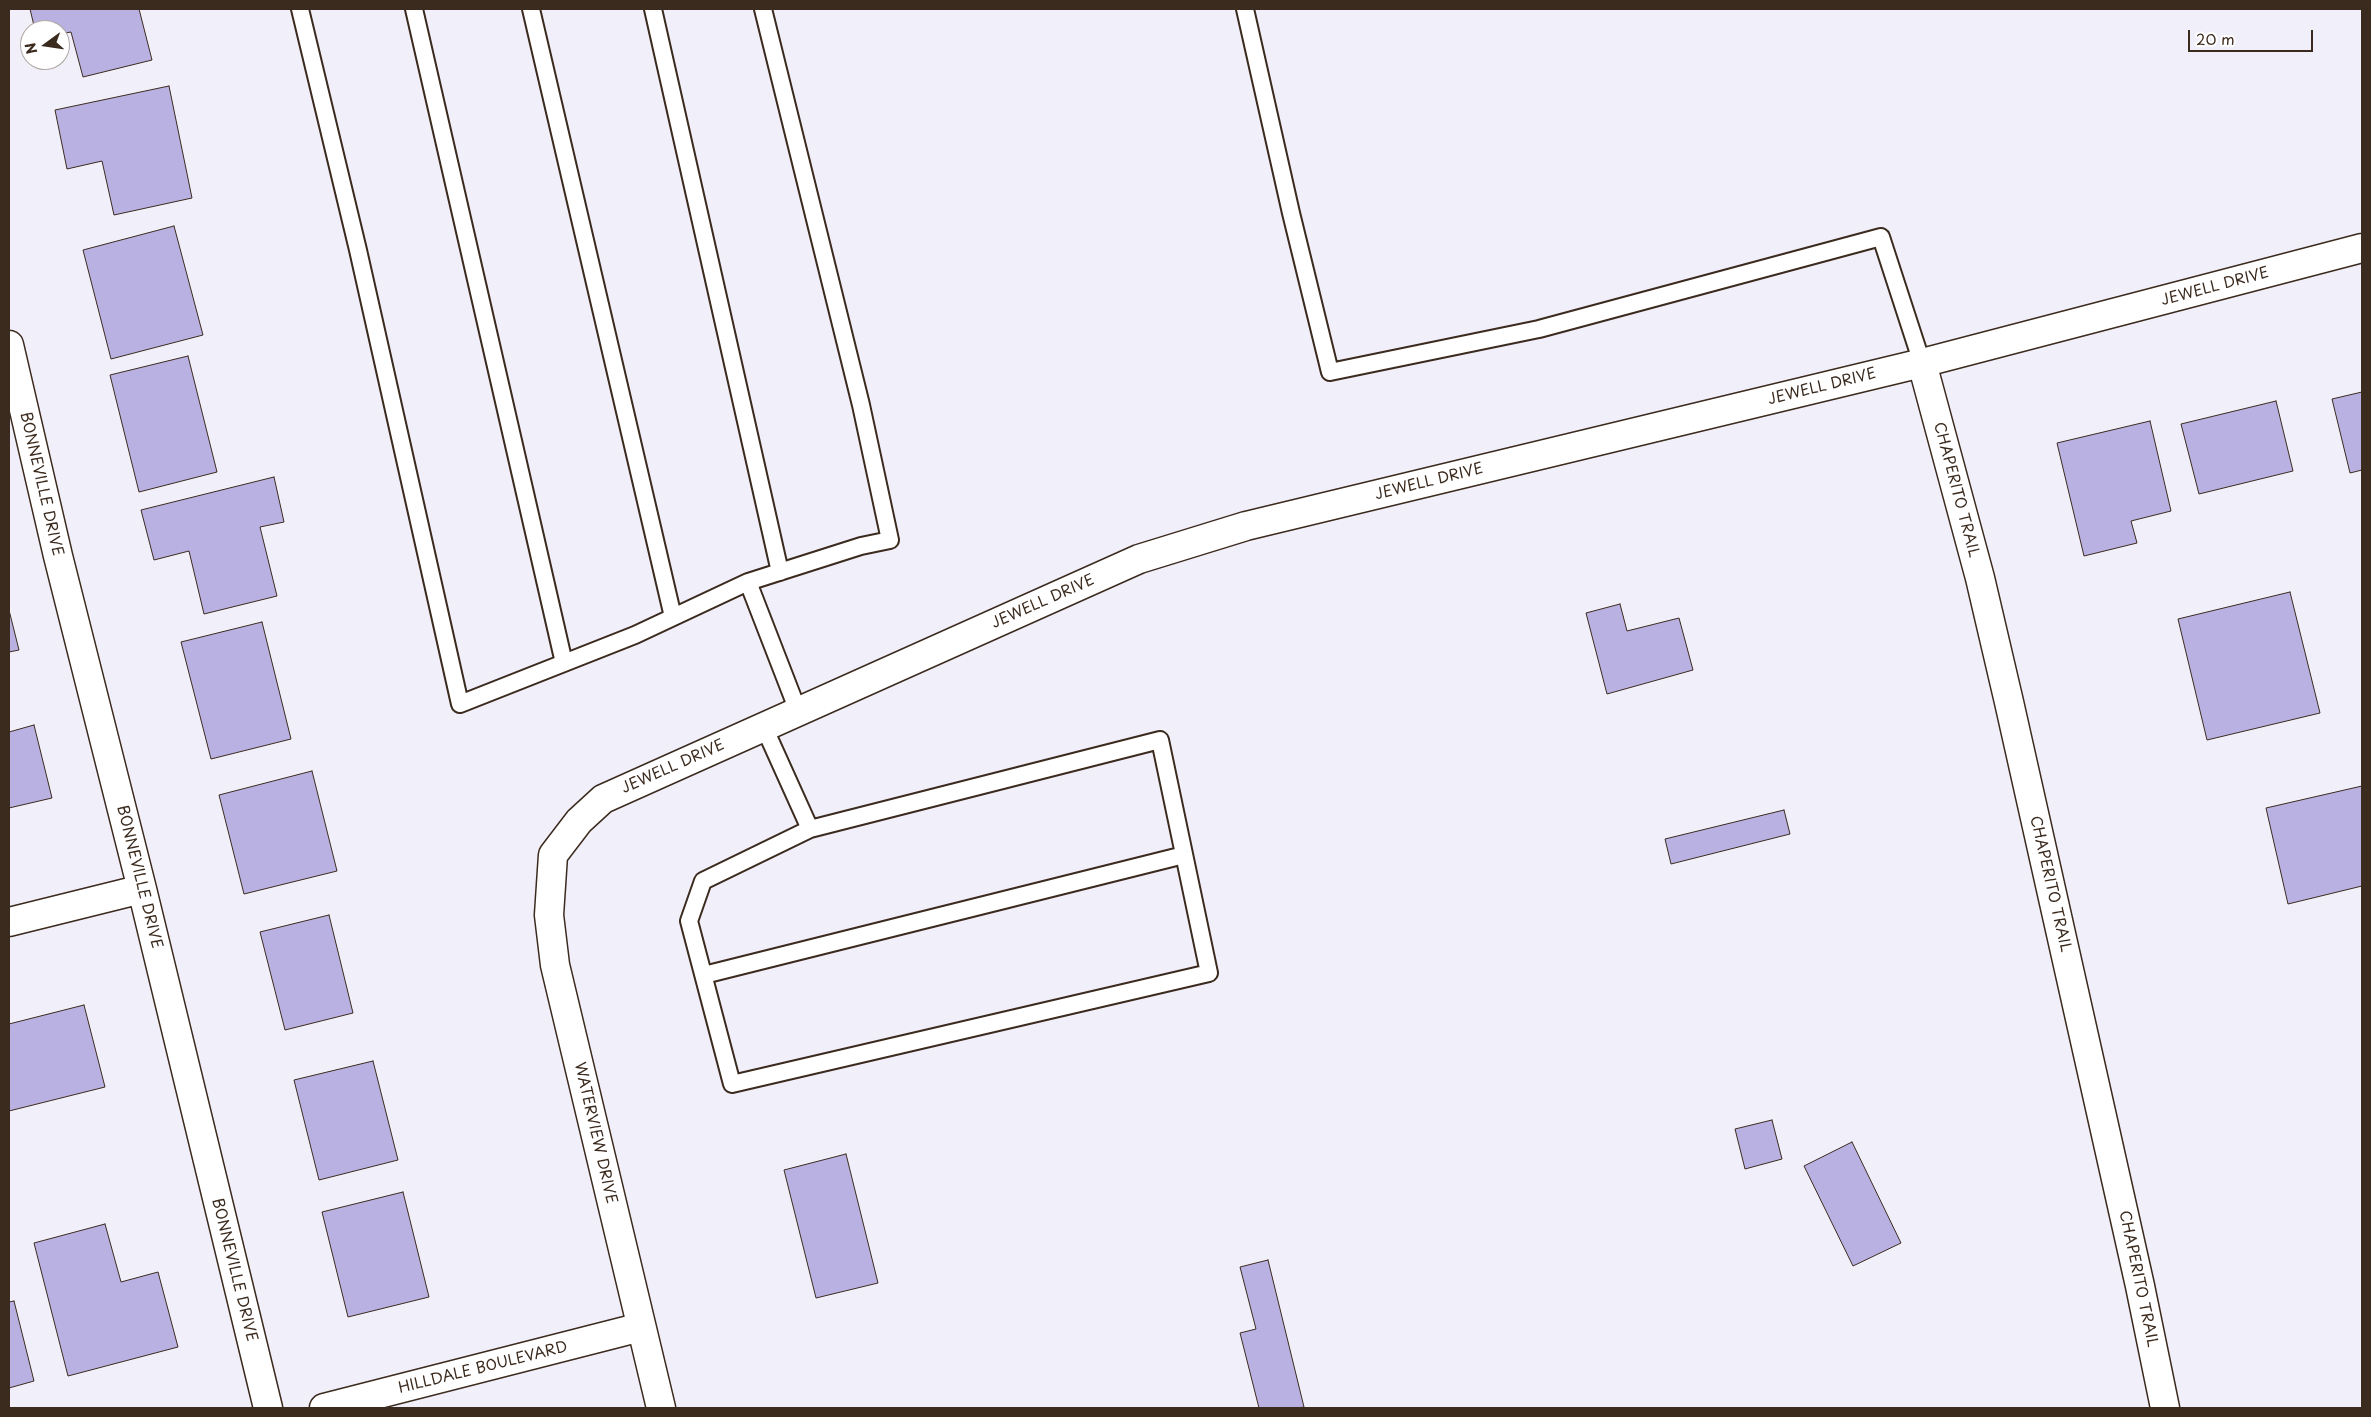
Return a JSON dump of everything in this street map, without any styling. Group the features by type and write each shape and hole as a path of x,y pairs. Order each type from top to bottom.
{"street":[{"name":"JEWELL DRIVE","path":"553,855 579,821 603,799 1139,559 1246,526 1922,363 2362,248"},
{"name":"BONNEVILLE DRIVE","path":"9,345 12,379 142,889 268,1408"},
{"name":"CHAPERITO TRAIL","path":"1922,363 1980,578 2009,702 2138,1276 2165,1408"},
{"name":"WATERVIEW DRIVE","path":"553,855 549,915 555,965 661,1408"},
{"path":"9,922 142,889"},
{"name":"HILLDALE BOULEVARD","path":"324,1408 641,1327"}],"lane":[{"path":"300,9 358,250 460,704 635,635 748,582 861,546 890,540 861,405 763,9"},
{"path":"414,9 564,663"},
{"path":"531,9 673,617"},
{"path":"653,9 780,572"},
{"path":"1245,9 1291,213 1330,372 1539,329 1881,237 1922,363"},
{"path":"748,582 798,711"},
{"path":"764,726 810,829"},
{"path":"1160,740 1209,973 732,1084 689,921 703,881 810,829 1160,740"},
{"path":"704,975 1184,855"}],"building":[{"path":"30,9 139,9 152,60 83,77 70,32 70,20 33,20"},
{"path":"169,86 192,198 114,215 102,161 67,169 55,110"},
{"path":"174,226 203,335 111,359 83,250"},
{"path":"188,356 217,472 139,492 110,375"},
{"path":"2362,392 2362,470 2350,473 2332,399"},
{"path":"2276,401 2293,471 2199,494 2181,424"},
{"path":"2150,421 2171,511 2131,521 2137,543 2084,556 2057,443"},
{"path":"274,477 284,522 260,527 277,596 204,614 189,551 154,560 141,510"},
{"path":"2290,592 2320,713 2207,740 2178,619"},
{"path":"1620,604 1627,631 1679,618 1693,670 1607,694 1586,613"},
{"path":"9,615 19,650 9,652"},
{"path":"262,622 291,739 211,759 181,642"},
{"path":"34,725 52,798 9,808 9,732"},
{"path":"312,771 337,871 244,894 219,795"},
{"path":"2362,786 2362,886 2288,904 2266,808"},
{"path":"1784,810 1790,834 1671,864 1665,839"},
{"path":"329,915 353,1013 285,1030 260,932"},
{"path":"84,1005 105,1087 9,1111 9,1024"},
{"path":"373,1061 398,1160 319,1180 294,1080"},
{"path":"1772,1120 1782,1159 1745,1169 1735,1129"},
{"path":"1852,1142 1901,1243 1853,1266 1804,1166"},
{"path":"846,1154 878,1283 816,1298 784,1170"},
{"path":"403,1192 429,1297 348,1317 322,1212"},
{"path":"105,1224 121,1282 158,1272 178,1347 68,1376 34,1243"},
{"path":"1268,1260 1304,1407 1259,1408 1240,1333 1256,1329 1240,1267"},
{"path":"14,1301 34,1381 9,1388 9,1302"}]}
